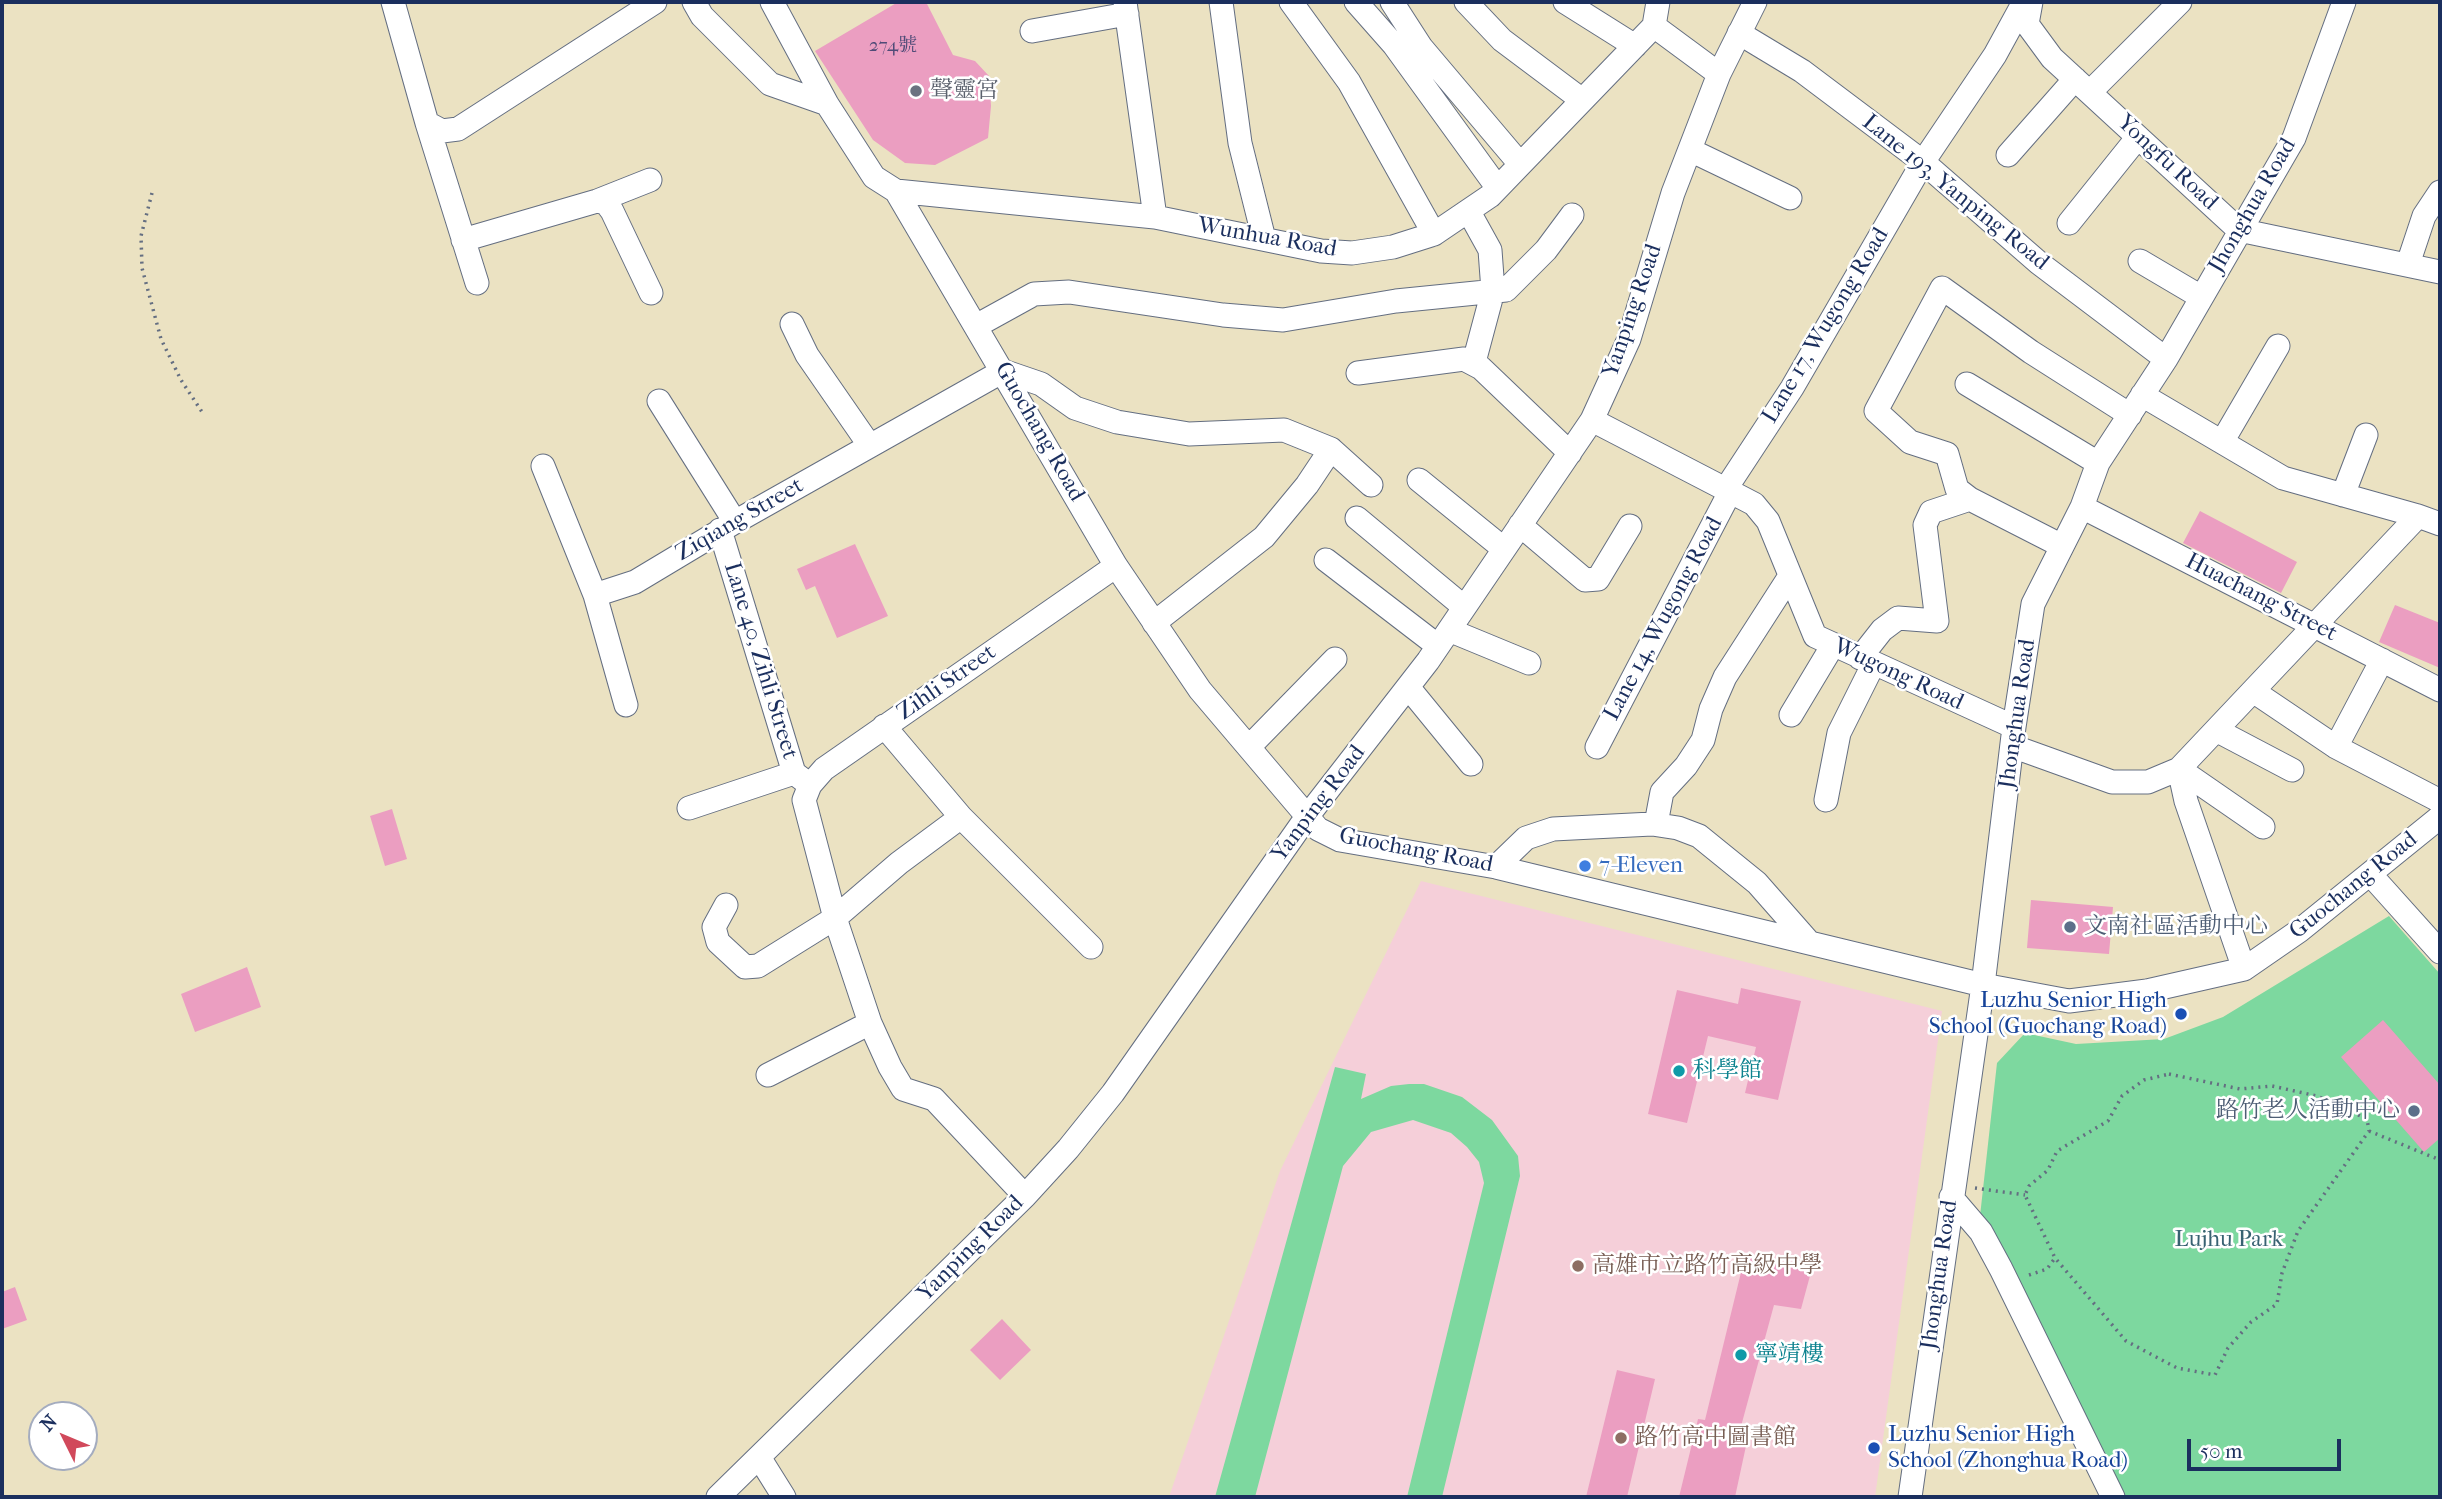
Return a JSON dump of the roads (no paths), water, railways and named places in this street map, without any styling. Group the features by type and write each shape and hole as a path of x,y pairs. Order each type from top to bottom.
{"street":[{"path":"393,2 477,283"},
{"path":"427,123 442,131 458,129 654,2"},
{"path":"694,2 702,16 769,84 827,104"},
{"name":"Guochang Road","path":"772,2 827,104 874,177 897,191 1116,566 1200,690 1318,830 1340,840 1496,867 1983,985 2068,1001 2147,991 2244,969 2299,931 2440,817"},
{"path":"1221,2 1240,143 1264,240"},
{"path":"1291,2 1349,82 1434,234"},
{"path":"1356,2 1394,45 1497,187"},
{"path":"1392,2 1422,47 1520,164"},
{"path":"1466,2 1502,40 1582,100"},
{"path":"1565,2 1635,46"},
{"path":"1658,2 1654,26 1719,74"},
{"name":"Yanping Road","path":"719,1497 1026,1196 1113,1093 1306,818 1443,638 1592,420 1629,339 1673,193 1719,74 1755,2"},
{"name":"Lane 17, Wugong Road","path":"1729,488 1792,388 1923,162 1995,55 2024,2"},
{"name":"Yongfu Road","path":"2031,2 2027,24 2052,58 2239,230"},
{"path":"2008,155 2082,85 2180,2"},
{"name":"Jhonghua Road","path":"1910,1497 1983,985 2013,737 2033,604 2082,507 2098,463 2166,359 2294,138 2344,2"},
{"path":"1032,31 1126,8 1155,217"},
{"name":"Wunhua Road","path":"897,191 1155,217 1321,251 1352,253 1393,247 1434,234 1469,212 1520,164 1654,26"},
{"name":"Lane 193, Yanping Road","path":"1740,33 1802,71 1923,162 2039,263 2166,359"},
{"path":"2069,223 2138,137"},
{"path":"1690,150 1790,198"},
{"path":"463,240 597,201 650,180"},
{"path":"2408,264 2424,216 2440,192"},
{"path":"597,201 606,203 612,212 651,293"},
{"path":"1469,212 1490,250 1493,291 1474,362"},
{"path":"976,326 1034,294 1069,292 1223,315 1283,320 1396,301 1506,290 1546,250 1572,215"},
{"path":"2239,230 2440,272"},
{"path":"2140,261 2201,297"},
{"path":"2062,546 1970,499 1957,489 1947,454 1910,442 1876,411 1942,288 2031,352 2130,415"},
{"path":"792,324 807,355 870,446"},
{"path":"2222,442 2278,346"},
{"path":"1358,373 1464,359 1474,362 1570,453"},
{"path":"1003,371 1041,384 1075,408 1117,422 1189,434 1284,430 1331,449 1371,485"},
{"name":"Ziqiang Street","path":"595,595 635,582 727,526 1003,371"},
{"path":"1967,384 2098,463"},
{"path":"2143,395 2283,478 2440,524"},
{"name":"Lane 40, Zihli Street","path":"659,401 727,526 802,779"},
{"name":"Wugong Road","path":"1592,420 1729,488 1755,504 1768,521 1815,636 2013,737 2112,782 2148,782 2179,769"},
{"path":"2343,495 2366,435"},
{"path":"1154,623 1264,537 1307,485 1331,449"},
{"path":"543,466 595,595 626,705"},
{"path":"1419,480 1504,549"},
{"name":"Lane 14, Wugong Road","path":"1597,747 1729,488"},
{"path":"1826,800 1839,733 1866,661 1882,630 1898,618 1937,621 1925,525 1931,512 1970,499"},
{"name":"Huachang Street","path":"2082,507 2440,690"},
{"path":"2179,769 2418,516"},
{"path":"1357,518 1464,607"},
{"path":"1520,525 1585,580 1598,579 1630,526"},
{"path":"1326,560 1443,638 1529,663"},
{"name":"Zihli Street","path":"802,779 824,769 1116,566"},
{"path":"1656,824 1662,792 1686,766 1703,740 1711,709 1725,677 1790,576"},
{"path":"1791,715 1833,645"},
{"path":"1249,747 1335,659"},
{"path":"2336,747 2382,660"},
{"path":"1408,687 1471,764"},
{"path":"2253,691 2336,747 2440,801"},
{"path":"884,726 961,817 1091,947"},
{"path":"2216,730 2292,770"},
{"path":"2179,769 2263,828"},
{"path":"2179,769 2186,801 2244,969"},
{"path":"689,808 802,779 808,818 835,918 870,1023 903,1089 934,1100 1026,1196"},
{"path":"726,905 714,927 718,942 745,967 758,966 835,918 899,863 961,817"},
{"path":"1496,867 1526,838 1553,829 1656,824 1699,836 1757,883 1808,941"},
{"path":"2370,874 2440,952"},
{"path":"768,1075 870,1023"},
{"path":"1952,1191 1981,1232 2006,1279 2113,1497"},
{"path":"759,1457 784,1497"}],"place":[{"name":"聲靈宮","path":"916,91"},
{"name":"7-Eleven","path":"1585,866"},
{"name":"文南社區活動中心","path":"2070,927"},
{"name":"Luzhu Senior High School (Guochang Road)","path":"2181,1014"},
{"name":"科學館","path":"1679,1071"},
{"name":"路竹老人活動中心","path":"2414,1111"},
{"name":"高雄市立路竹高級中學","path":"1578,1266"},
{"name":"寧靖樓","path":"1741,1355"},
{"name":"路竹高中圖書館","path":"1621,1438"},
{"name":"Luzhu Senior High School (Zhonghua Road)","path":"1874,1448"}],"park label":[{"name":"Lujhu Park","path":"2229,1240"}]}
